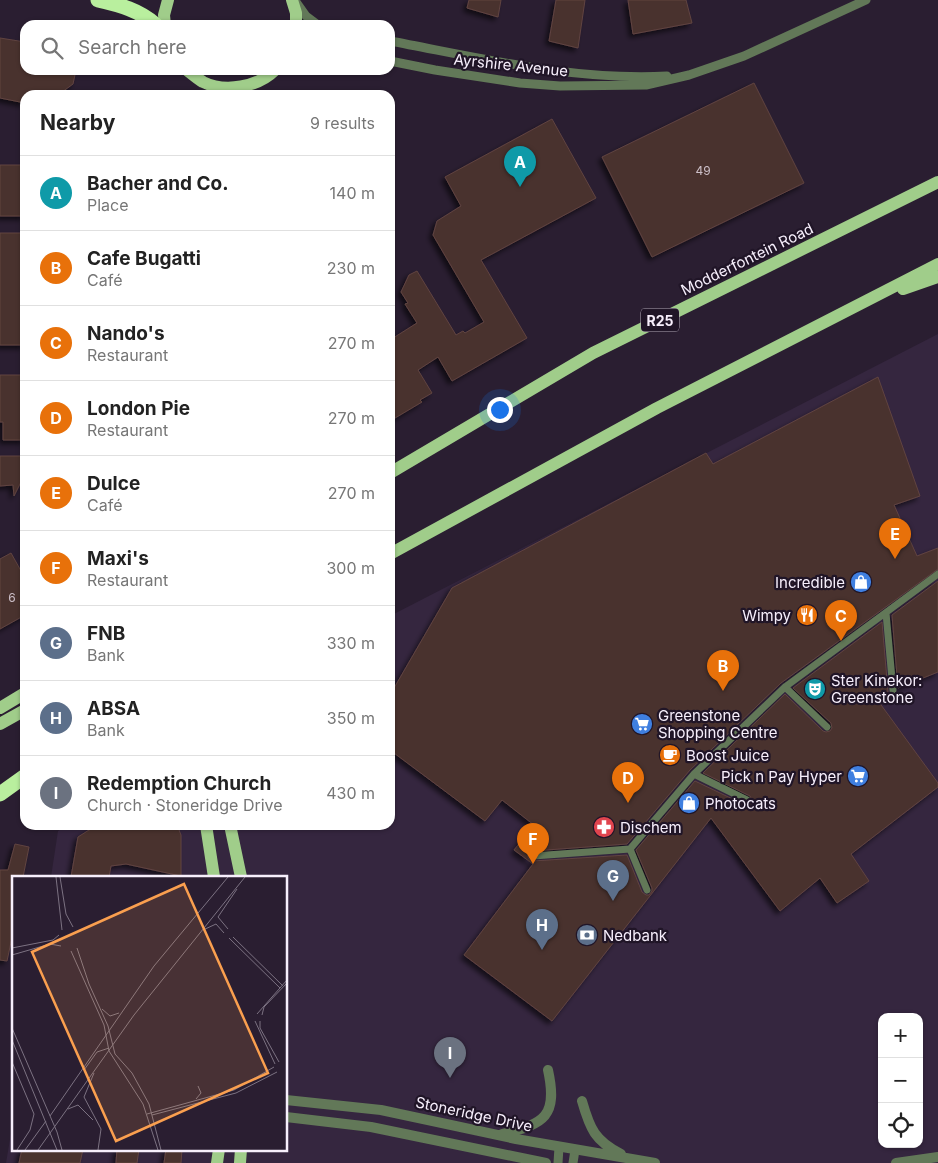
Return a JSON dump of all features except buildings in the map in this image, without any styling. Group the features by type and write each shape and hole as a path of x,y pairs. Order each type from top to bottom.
{"highway":[{"path":"98,0 133,10 150,20"},
{"path":"0,794 20,778"}],"main road":[{"path":"164,20 168,0"},
{"path":"293,0 296,20"},
{"path":"192,75 205,89 223,87 236,90"},
{"path":"243,90 267,75"},
{"name":"Modderfontein Road","path":"395,470 594,353 938,182"},
{"path":"395,551 656,408 938,264"},
{"path":"858,305 938,277"},
{"path":"0,708 20,695"},
{"path":"0,724 20,713"},
{"path":"0,788 20,777"},
{"path":"207,830 214,876"},
{"path":"231,830 241,876"},
{"path":"217,1163 218,1150"},
{"path":"240,1163 242,1150"}],"street":[{"path":"293,0 311,20"},
{"name":"Ayrshire Avenue","path":"395,62 520,83 560,86 646,85 690,75 744,56 866,0"},
{"name":"Ayrshire Avenue","path":"395,42 586,75 644,77 690,75"},
{"path":"533,856 630,850 694,774 785,687 937,576"},
{"path":"886,613 894,690"},
{"path":"785,687 827,728"},
{"path":"694,774 746,800"},
{"path":"630,850 647,890"},
{"path":"498,1135 531,1126 544,1117 551,1103 552,1096 548,1070"},
{"path":"288,1093 308,1102"},
{"name":"Stoneridge Drive","path":"288,1100 380,1110 559,1147 655,1163"},
{"path":"582,1102 595,1136 608,1148 629,1158"},
{"path":"288,1117 371,1127 546,1163"},
{"path":"558,1163 559,1147"},
{"path":"573,1163 575,1150"},
{"path":"508,1156 517,1163"},
{"path":"896,1163 938,1157"}],"shaded area":[{"path":"938,334 938,1163 6,1163 12,1127 12,1150 288,1150 288,876 51,876 60,830 395,830 395,613"}],"place":[{"name":"Bacher and Co.","path":"520,187"},
{"name":"Dulce","path":"895,559"},
{"name":"Incredible","path":"861,582"},
{"name":"Wimpy","path":"807,615"},
{"name":"Nando's","path":"841,641"},
{"name":"Ster Kinekor: Greenstone","path":"815,689"},
{"name":"Cafe Bugatti","path":"723,691"},
{"name":"Greenstone Shopping Centre","path":"642,724"},
{"name":"Boost Juice","path":"670,755"},
{"name":"Pick n Pay Hyper","path":"858,776"},
{"name":"London Pie","path":"628,803"},
{"name":"Photocats","path":"689,803"},
{"name":"Dischem","path":"604,827"},
{"name":"Maxi's","path":"533,864"},
{"name":"FNB","path":"613,901"},
{"name":"Nedbank","path":"587,935"},
{"name":"ABSA","path":"542,950"},
{"name":"Redemption Church","path":"450,1078"}]}
